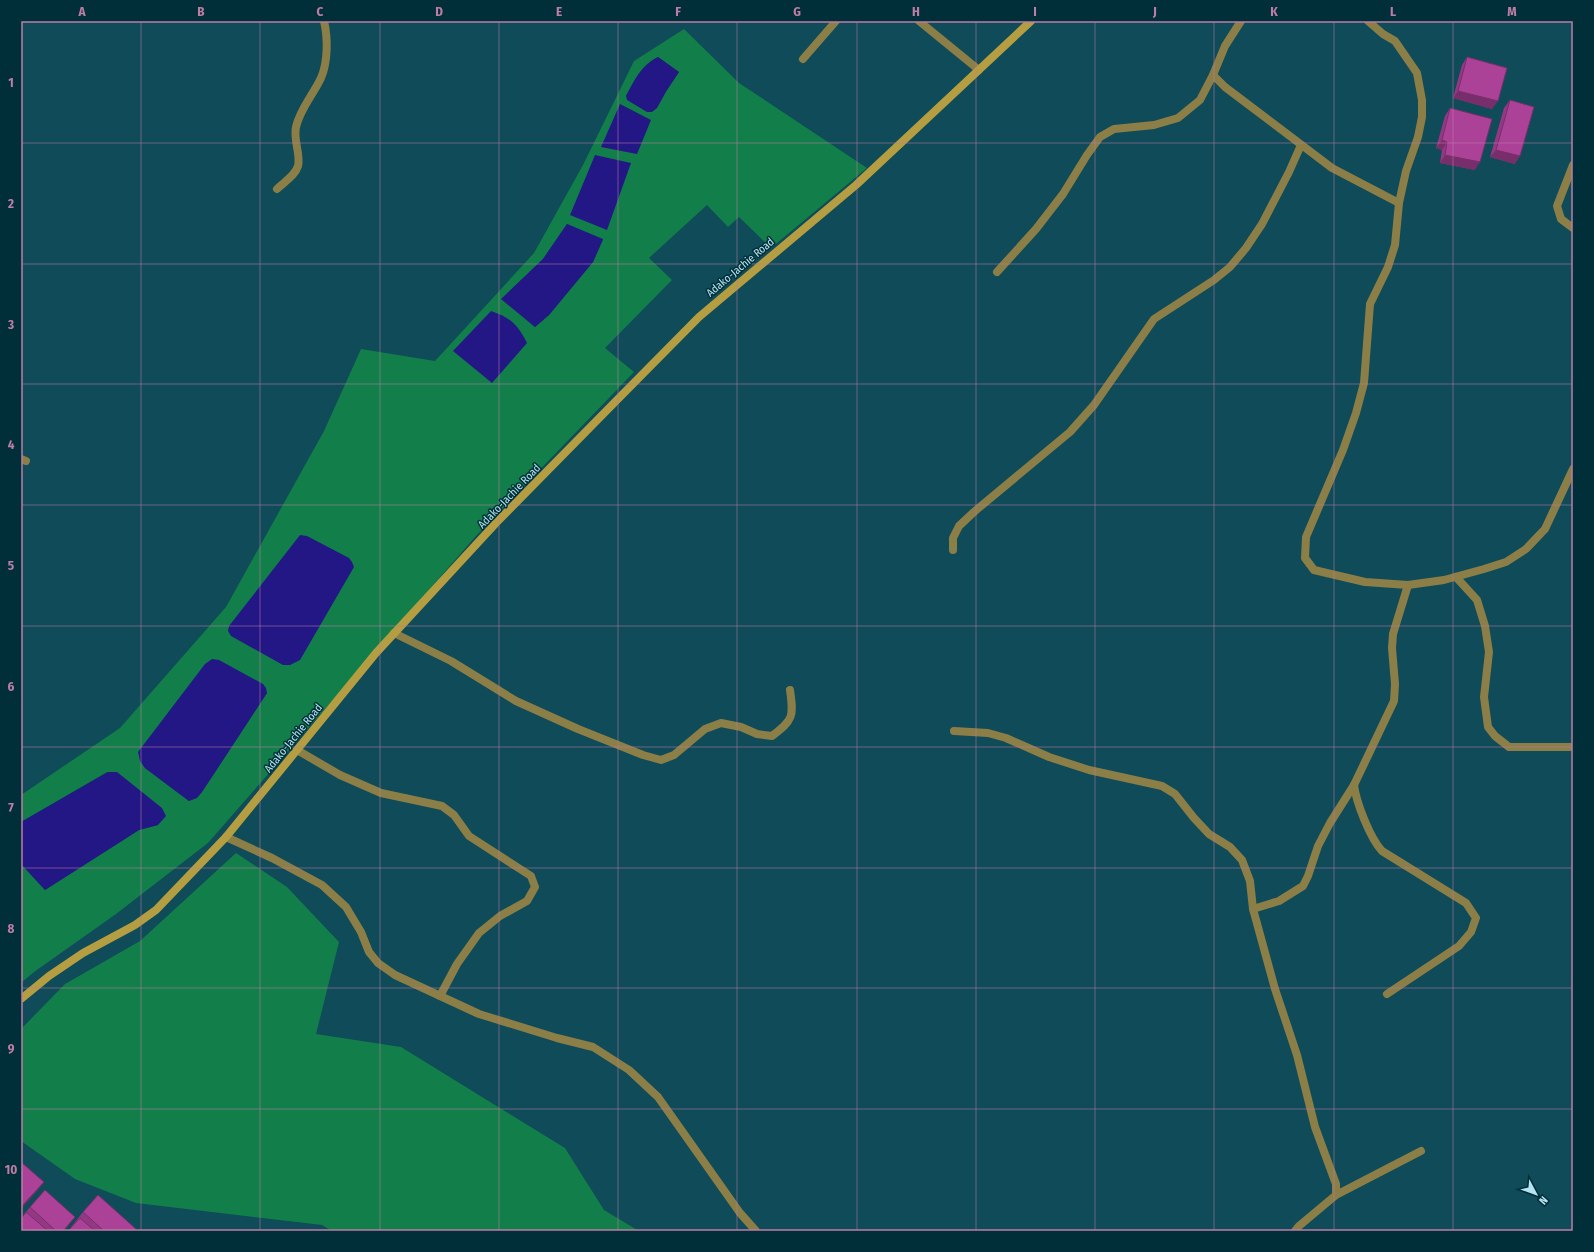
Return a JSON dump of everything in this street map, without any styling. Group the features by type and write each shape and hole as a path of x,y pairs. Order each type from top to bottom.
{"street":[{"path":"277,189 294,174 299,160 296,146 296,128 301,112 321,77 325,63 326,31 324,21"},
{"path":"803,59 836,21"},
{"path":"919,21 979,70"},
{"name":"Adako-Jachie Road","path":"21,999 49,976 83,953 135,925 156,910 226,837 394,633 496,524 699,317 856,185 1032,21"},
{"path":"997,272 1041,223 1063,194 1100,137 1114,129 1154,125 1178,118 1200,100 1213,75 1225,46 1241,21"},
{"path":"1368,21 1383,34 1395,41 1417,73 1422,100 1422,117 1418,137 1406,172 1399,203 1395,244 1388,268 1370,304 1364,382 1362,390 1343,450 1306,537 1305,558 1314,570 1365,582 1408,585 1444,580 1506,562 1526,549 1545,529 1573,468"},
{"path":"1213,75 1225,87 1332,168 1399,203"},
{"path":"952,550 953,538 959,526 1070,432 1094,405 1154,319 1214,280 1230,267 1246,248 1262,224 1301,145"},
{"path":"1573,165 1557,206 1561,219 1573,228"},
{"path":"1456,577 1477,600 1485,626 1489,652 1484,697 1488,727 1495,736 1509,747 1573,747"},
{"path":"1253,909 1279,901 1303,886 1321,840 1354,785 1394,701 1395,684 1392,648 1393,634 1408,585"},
{"path":"394,633 451,661 503,695 549,717 643,755 661,760 674,755 705,729 721,723 741,727 757,734 772,736 788,723 793,707 790,690"},
{"path":"954,730 988,733 1006,738 1049,757 1089,770 1162,786 1176,794 1194,818 1209,834 1230,847 1242,860 1250,881 1253,909 1275,990 1297,1055 1315,1127 1336,1184 1336,1195"},
{"path":"297,750 340,775 381,793 442,806 454,816 469,836 531,876 535,887 527,901 500,916 479,933 457,964 440,996"},
{"path":"1354,785 1355,796 1375,843 1382,850 1466,903 1476,918 1471,932 1458,946 1387,994"},
{"path":"226,837 272,858 322,885 346,907 361,932 369,952 378,963 395,975 479,1014 557,1038 593,1047 629,1070 658,1097 740,1213 756,1231"},
{"path":"1295,1231 1336,1195 1421,1151"}],"green space":[{"path":"684,29 739,83 867,168 771,248 739,217 728,227 707,205 649,258 672,280 605,348 634,372 476,536 208,843 116,914 34,972 21,983 21,864 45,890 139,830 158,825 107,772 21,822 21,795 120,728 226,607 324,431 361,349 435,361 534,253 583,165 634,61","holes":["658,57 679,72 667,90 626,96 647,64","567,224 603,240 593,262 549,315 535,327 502,299 543,259","267,693 202,792 189,801 145,768 140,760"]},
{"path":"236,853 287,887 339,942 316,1034 401,1047 565,1148 604,1210 639,1231 332,1231 322,1225 136,1203 75,1179 21,1141 21,1029 65,984 140,941"}],"shaded area":[{"path":"658,57 679,72 657,108 652,112 647,112 627,100 626,96 647,64"},
{"path":"620,104 651,120 637,154 601,147"},
{"path":"595,155 631,163 607,230 570,215"},
{"path":"567,224 603,239 593,262 549,315 535,327 501,299 543,259"},
{"path":"491,311 504,316 513,322 527,343 492,383 453,351"},
{"path":"300,535 307,536 349,558 354,567 300,660 290,665 283,665 231,636 228,631 229,626"},
{"path":"212,659 219,660 263,684 267,693 202,792 197,798 189,801 145,768 140,761 138,752 205,664"},
{"path":"108,772 117,772 162,808 166,816 158,825 139,830 45,890 21,864 21,822"}],"building":[{"path":"1467,57 1507,68 1498,101 1458,91"},
{"path":"1510,100 1534,107 1520,156 1496,150"},
{"path":"1450,108 1492,119 1480,162 1445,155 1447,142 1442,140"},
{"path":"21,1162 44,1182 21,1207"},
{"path":"45,1190 75,1217 63,1231 56,1231 30,1207"},
{"path":"98,1195 136,1229 135,1231 104,1231 83,1212"},
{"path":"26,1212 48,1231 21,1231 21,1219"},
{"path":"80,1218 95,1231 68,1231"}]}
